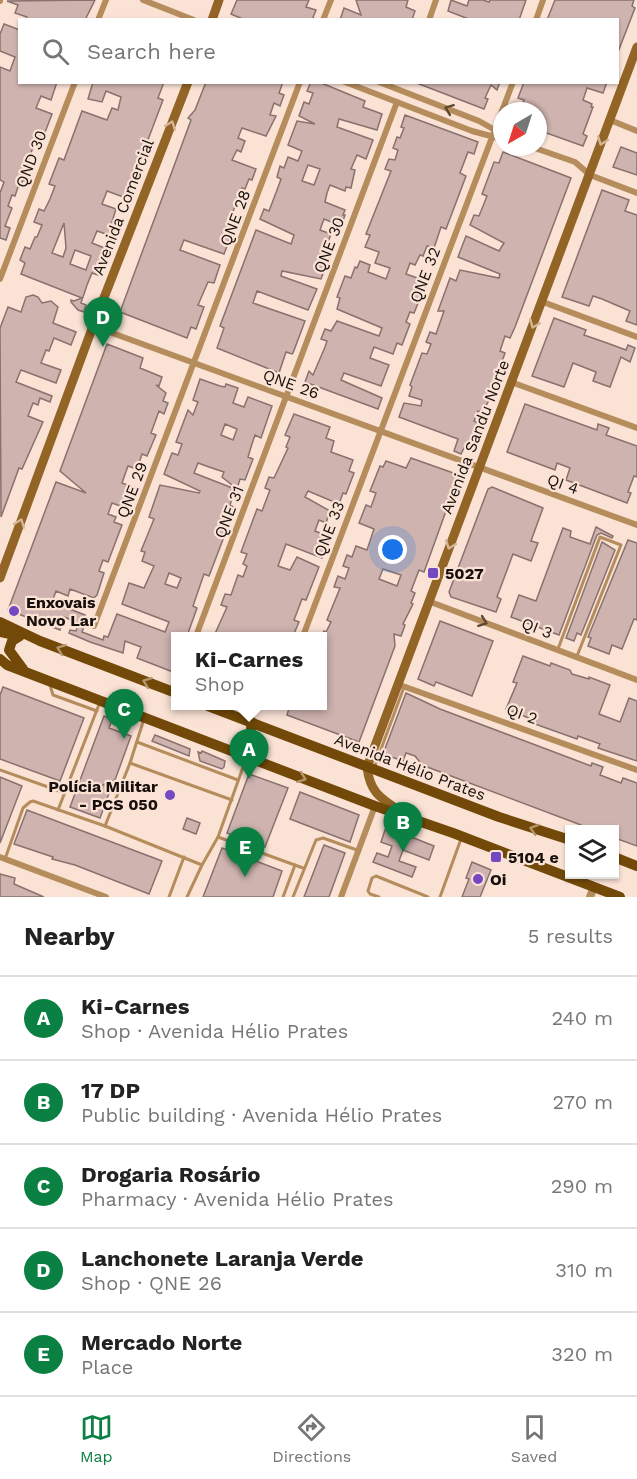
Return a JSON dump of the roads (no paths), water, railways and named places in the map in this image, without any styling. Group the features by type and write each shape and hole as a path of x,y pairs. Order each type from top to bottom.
{"main road":[{"path":"213,18 219,0"},
{"name":"Avenida Sandu Norte","path":"370,768 401,685 428,601 543,302 637,47"},
{"name":"Avenida Comercial","path":"0,578 93,326 187,84"},
{"path":"0,622 40,641 171,691"},
{"path":"0,632 40,641"},
{"path":"20,636 12,641 9,650 26,672"},
{"path":"2,663 48,681 99,706 144,717 375,806 462,836 592,892 620,897"},
{"name":"Avenida Hélio Prates","path":"221,710 499,817 565,838"},
{"path":"247,757 252,722"},
{"path":"370,768 368,781 374,791 414,820"},
{"path":"619,859 637,866"}],"street":[{"path":"100,18 106,0"},
{"path":"143,0 190,18"},
{"path":"324,18 331,0"},
{"path":"430,18 436,0"},
{"path":"537,18 543,0"},
{"name":"QND 30","path":"0,279 74,84"},
{"name":"QNE 28","path":"195,363 299,84"},
{"path":"350,84 492,138"},
{"path":"385,84 479,120 493,129"},
{"path":"402,90 404,84"},
{"name":"QNE 32","path":"505,102 512,84"},
{"name":"QNE 30","path":"286,397 397,102"},
{"path":"610,120 637,131"},
{"name":"QNE 32","path":"380,431 492,138"},
{"path":"547,153 580,165 590,175 637,193"},
{"path":"543,302 637,337"},
{"name":"QNE 26","path":"93,326 480,468"},
{"name":"QNE 29","path":"94,626 195,363"},
{"path":"511,382 637,428"},
{"name":"QNE 31","path":"198,632 286,397"},
{"name":"QNE 33","path":"305,632 380,431"},
{"name":"QI 4","path":"480,468 637,525"},
{"name":"QI 3","path":"428,601 637,680"},
{"name":"QI 2","path":"401,685 637,770"},
{"path":"341,897 375,806"},
{"path":"2,858 106,897"}],"lane":[{"path":"558,650 600,537 621,545 576,657"},
{"path":"58,810 99,706"},
{"path":"105,826 130,764 144,717"},
{"path":"137,742 238,780"},
{"path":"187,897 218,837 247,757"},
{"path":"130,764 232,800"},
{"path":"0,770 65,793"},
{"path":"2,858 26,804 33,801 105,826 202,865"},
{"path":"440,897 462,836"},
{"path":"218,837 303,868"},
{"path":"293,897 316,840 323,838 358,851"},
{"path":"169,897 183,857"},
{"path":"284,897 295,865"},
{"path":"379,897 368,891 372,878 376,876 418,895 428,897"}],"place":[{"name":"Lanchonete Laranja Verde","path":"103,347"},
{"name":"5027","path":"433,573"},
{"name":"Enxovais Novo Lar","path":"14,611"},
{"name":"Drogaria Rosário","path":"124,739"},
{"name":"Ki-Carnes","path":"249,779"},
{"name":"Polícia Militar - PCS 050","path":"170,795"},
{"name":"17 DP","path":"403,852"},
{"name":"5104 e","path":"496,857"},
{"name":"Mercado Norte","path":"245,877"},
{"name":"Oi","path":"478,879"}]}
